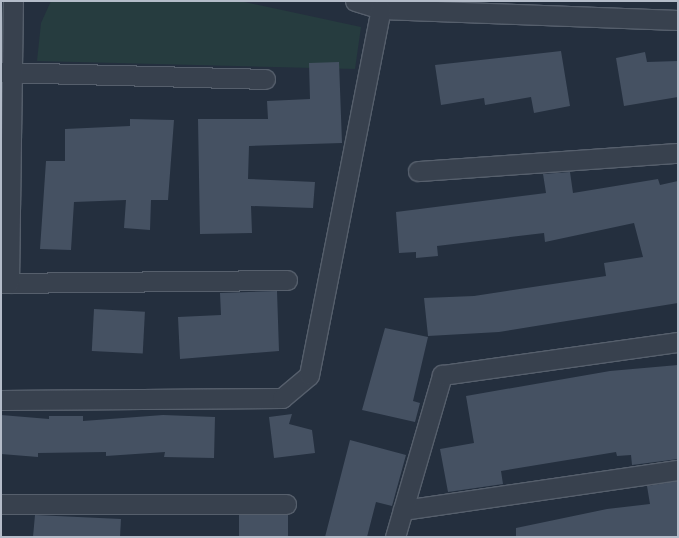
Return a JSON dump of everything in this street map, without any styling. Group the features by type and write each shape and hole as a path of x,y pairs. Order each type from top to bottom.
{"street":[{"path":"13,1 7,72 5,282 287,280"},
{"path":"355,1 380,9 678,20"},
{"path":"1,400 282,398 309,375 380,9"},
{"path":"7,72 265,79"},
{"path":"418,172 678,153"},
{"path":"395,537 442,375 678,342"},
{"path":"403,510 678,470"},
{"path":"1,504 286,504"}],"green space":[{"path":"51,1 240,1 361,27 355,69 37,61 41,23"}],"building":[{"path":"561,51 570,106 534,113 531,97 485,105 484,98 441,105 435,65"},
{"path":"645,52 647,62 678,61 678,97 624,106 616,58"},
{"path":"339,62 342,143 249,146 248,179 315,182 313,208 251,206 252,233 200,234 198,119 268,119 267,101 310,99 309,63"},
{"path":"130,119 174,120 168,200 151,200 150,230 124,228 126,200 74,202 71,250 40,249 46,161 65,161 65,129 130,126"},
{"path":"570,172 573,193 658,179 660,185 678,181 678,303 499,332 428,336 424,298 474,296 606,276 604,263 643,257 634,223 545,242 544,233 437,246 438,256 416,258 416,252 399,253 396,212 546,193 543,174"},
{"path":"277,291 279,351 180,359 178,317 221,315 220,293"},
{"path":"94,309 145,312 143,354 92,351"},
{"path":"385,328 428,337 413,401 420,403 415,422 362,410"},
{"path":"678,365 678,459 632,465 631,455 617,456 616,452 501,471 503,484 448,492 440,449 474,443 466,396 610,371"},
{"path":"292,414 289,424 312,430 315,453 274,458 269,417"},
{"path":"1,415 49,419 49,416 83,416 83,421 163,415 215,417 214,458 164,457 165,452 106,456 106,452 38,453 38,457 1,454"},
{"path":"350,440 406,455 392,506 376,502 367,537 325,537"},
{"path":"678,481 678,537 516,537 516,528 607,509 650,504 647,486"},
{"path":"35,515 121,519 120,537 33,537"},
{"path":"239,515 288,515 288,537 239,537"}]}
